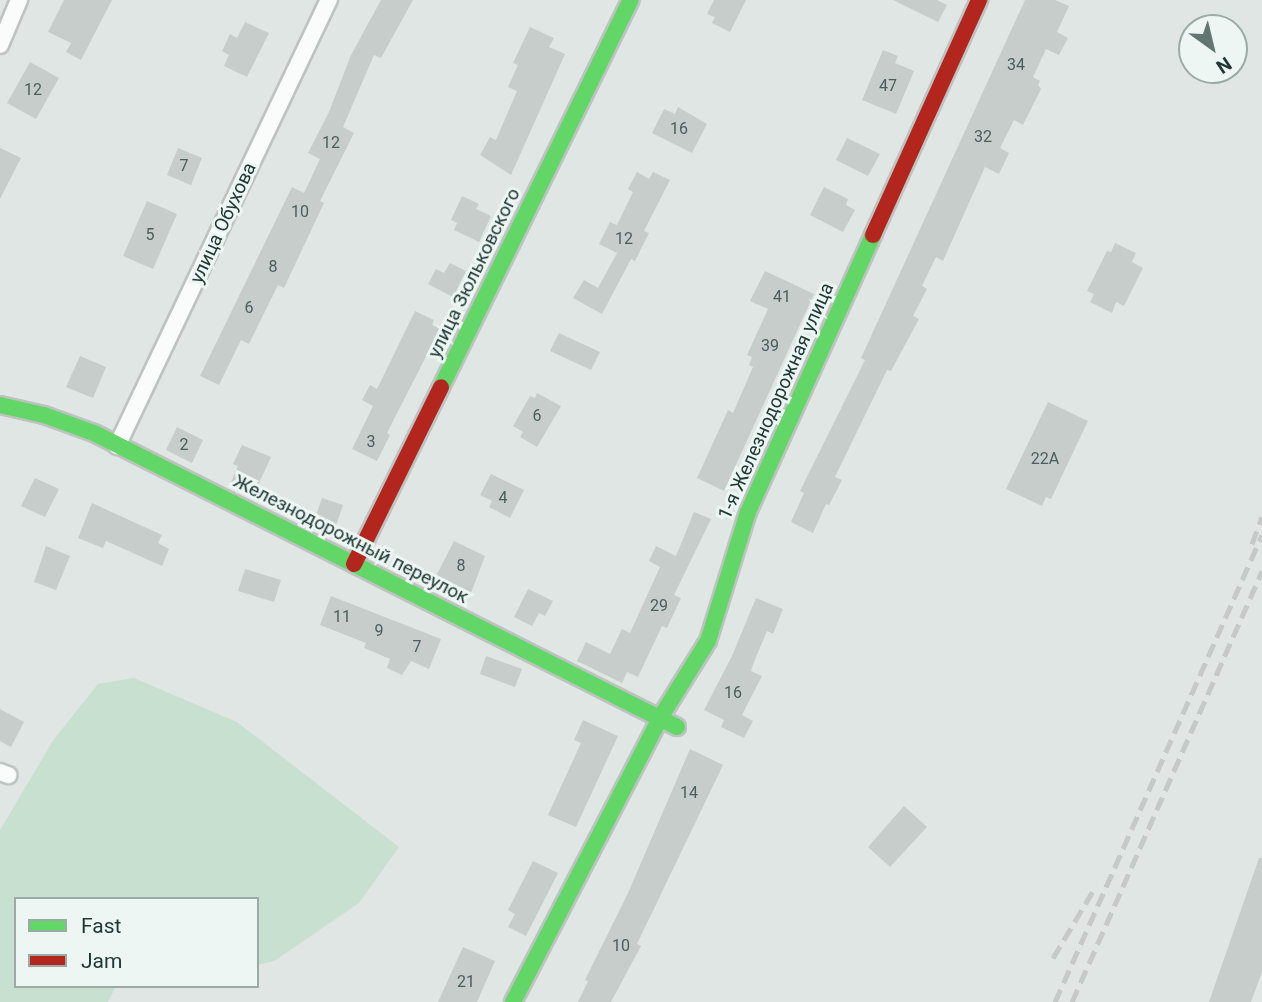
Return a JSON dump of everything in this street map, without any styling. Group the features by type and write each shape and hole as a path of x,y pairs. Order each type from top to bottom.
{"street":[{"path":"0,45 19,0"},
{"name":"улица Обухова","path":"117,446 329,0"},
{"name":"улица Зюльковского","path":"354,564 631,0"},
{"name":"1-я Железнодорожная улица","path":"513,1002 660,718 708,641 748,512 979,0"},
{"name":"Железнодорожный переулок","path":"0,405 57,419 94,433 677,727"}],"green space":[{"path":"134,678 237,722 399,847 359,903 274,961 259,965 259,897 14,897 14,988 115,988 108,1002 0,1002 0,830 54,739 98,684"}],"building":[{"path":"64,0 112,0 81,60 66,52 71,43 48,32"},
{"path":"381,0 413,0 381,58 374,55 343,127 354,133 320,201 324,203 284,288 278,285 249,344 241,340 219,385 200,376 292,187 304,193 320,159 308,153 329,112 351,55"},
{"path":"714,0 746,0 730,32 712,23 715,17 707,14"},
{"path":"893,0 937,0 947,5 938,22"},
{"path":"1025,0 1055,0 1069,6 1057,32 1068,38 1059,55 1046,49 1033,77 1040,81 1038,85 1041,89 1023,125 1014,120 1000,148 1009,153 999,174 985,167 943,261 936,257 922,286 927,289 913,316 919,319 891,371 887,370 835,477 842,480 829,505 826,504 813,533 791,522 804,493 800,491 865,360 861,358"},
{"path":"245,22 269,33 247,77 224,66 229,55 222,51 230,34 237,38"},
{"path":"530,27 554,38 549,47 565,54 511,175 480,155 490,137 496,140 517,91 508,87 518,65 513,63"},
{"path":"883,50 898,56 895,63 914,71 896,114 862,100"},
{"path":"30,62 59,78 36,119 7,103"},
{"path":"678,107 707,124 692,153 652,133 664,109 675,114"},
{"path":"847,138 880,154 868,176 836,160"},
{"path":"0,148 21,158 0,199"},
{"path":"178,148 202,158 191,185 167,175"},
{"path":"637,172 649,179 653,172 670,180 644,231 649,233 635,261 631,259 602,314 573,298 584,280 598,288 617,253 599,244 610,222 617,225 633,192 628,189"},
{"path":"824,187 848,199 846,205 855,210 843,232 810,215"},
{"path":"462,196 479,204 476,209 491,216 479,242 454,230 457,223 451,220"},
{"path":"147,201 177,214 153,269 123,256"},
{"path":"1115,243 1136,253 1132,262 1143,268 1124,306 1116,302 1112,313 1090,302 1094,294 1087,291 1107,251 1111,252"},
{"path":"450,263 466,271 453,297 428,284 436,269 444,273"},
{"path":"765,271 814,294 724,491 697,478 728,410 733,413 753,367 749,365 752,357 747,355 768,309 750,301"},
{"path":"415,311 434,320 432,325 440,329 387,433 390,435 377,461 352,449 373,406 362,400 370,385 377,389"},
{"path":"559,333 600,352 591,370 550,351"},
{"path":"80,356 106,367 93,398 66,387"},
{"path":"537,393 561,406 537,447 520,437 523,432 513,426 530,396 535,398"},
{"path":"1048,402 1088,421 1051,499 1046,497 1042,506 1006,489"},
{"path":"177,427 203,440 192,463 166,450"},
{"path":"242,445 271,457 255,492 231,482 238,466 233,464"},
{"path":"491,474 524,490 510,518 489,507 492,501 480,495"},
{"path":"35,478 59,489 45,517 21,506"},
{"path":"322,498 343,505 335,528 314,521"},
{"path":"92,503 162,535 158,543 169,549 162,566 106,541 103,548 78,538"},
{"path":"694,512 711,519 674,595 681,598 667,628 662,626 638,677 627,672 622,683 577,661 586,642 610,654 622,629 630,633 660,567 649,561 656,546 676,556"},
{"path":"454,541 485,556 469,598 434,580"},
{"path":"46,546 70,556 56,590 34,582"},
{"path":"245,569 281,580 274,602 238,591"},
{"path":"528,589 553,601 545,616 539,613 532,626 514,617"},
{"path":"331,596 441,639 429,669 411,661 402,675 387,668 390,659 364,648 366,643 320,625"},
{"path":"756,598 783,609 773,634 767,631 751,671 762,676 742,715 753,721 744,738 721,727 724,720 704,710 732,656"},
{"path":"486,656 522,669 515,687 480,674"},
{"path":"0,709 24,722 11,747 0,741"},
{"path":"583,720 618,736 576,827 548,815 581,743 574,740"},
{"path":"690,749 723,765 637,944 641,946 611,1002 578,1002 588,981 585,980 628,893"},
{"path":"904,806 927,827 890,867 868,847"},
{"path":"1259,858 1262,858 1262,972 1251,1002 1209,1002"},
{"path":"533,861 558,873 526,936 508,927 515,914 508,910"},
{"path":"463,947 495,961 477,1002 438,1002"}],"railway":[{"path":"1252,544 1262,517"},
{"path":"1055,1002 1262,535"},
{"path":"1072,1002 1262,571"},
{"path":"1053,958 1096,886"}],"traffic: fast":[{"path":"441,387 631,0"},
{"path":"513,1002 660,718 708,641 748,512 873,235"},
{"path":"0,405 44,415 94,433 677,727"}],"traffic: jam":[{"path":"873,235 979,0"},
{"path":"354,564 441,387"}]}
